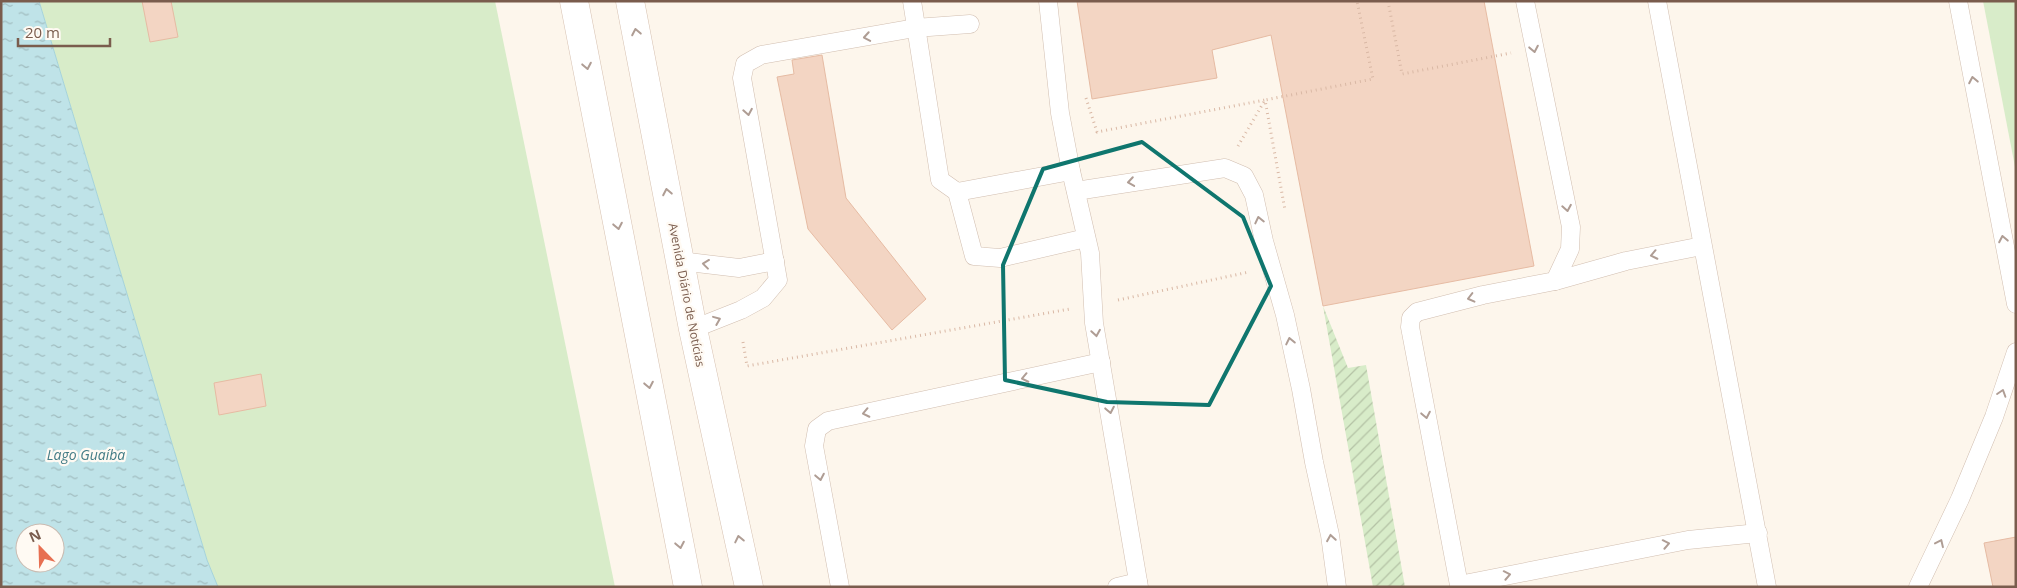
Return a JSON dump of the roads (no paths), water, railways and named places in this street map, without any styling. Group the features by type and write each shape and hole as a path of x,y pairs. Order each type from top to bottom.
{"main road":[{"path":"574,1 688,587"},
{"name":"Avenida Diário de Notícias","path":"630,1 693,329 749,587"}],"lane":[{"path":"912,1 940,180 956,192 974,256 1000,258 1088,246"},
{"path":"1048,1 1060,114 1088,246 1094,323 1139,584 1117,587"},
{"path":"1525,1 1571,227 1570,248 1555,281"},
{"path":"1657,1 1767,587"},
{"path":"1958,1 2016,304"},
{"path":"693,329 741,310 763,298 778,280 742,78 744,64 762,55 916,28 970,24"},
{"path":"1076,191 1225,168 1244,176 1254,195 1264,241 1285,315 1330,535 1337,587"},
{"path":"956,192 1071,171"},
{"path":"1702,246 1626,261 1555,281 1483,295 1417,312 1411,318 1410,326 1459,585 1688,540 1758,533"},
{"path":"680,261 739,268 776,261"},
{"path":"1918,587 1960,499 1994,417 2016,352"},
{"path":"840,587 814,446 817,430 828,421 1101,362"}],"water":[{"name":"Lago Guaíba","path":"1,1 39,1 207,560 218,587 1,587"}]}
